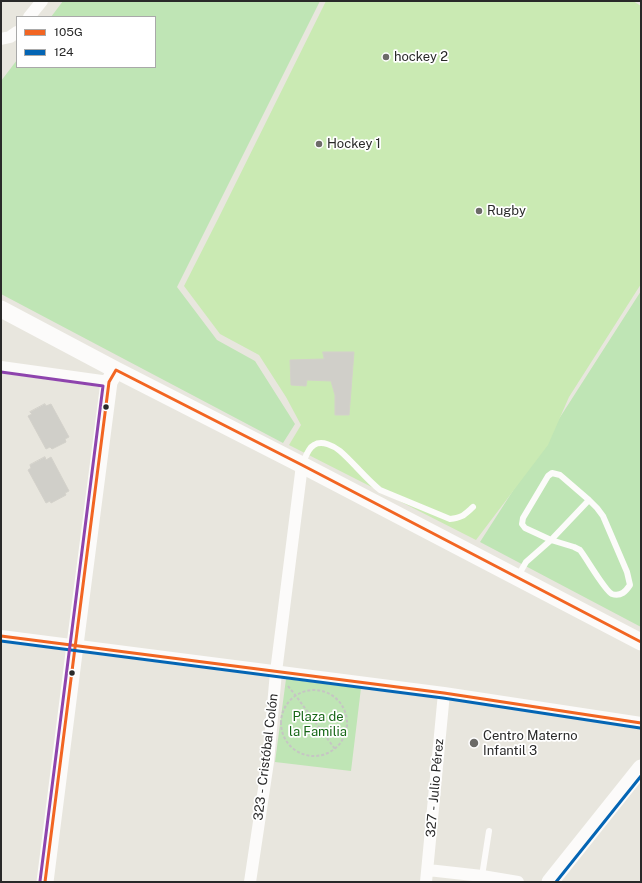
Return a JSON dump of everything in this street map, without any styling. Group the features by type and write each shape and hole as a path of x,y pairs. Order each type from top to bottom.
{"street":[{"path":"30,16 42,1"},
{"path":"2,39 10,37 16,33"},
{"path":"1,309 112,376 302,465 641,642"},
{"path":"1,367 112,376"},
{"path":"45,882 75,646 112,376"},
{"name":"323 - Cristóbal Colón","path":"250,882 268,762 276,672 302,465"},
{"path":"1,636 444,693 641,723"},
{"name":"327 - Julio Pérez","path":"426,882 444,693"},
{"path":"550,882 641,768"},
{"path":"428,870 518,882"}],"lane":[{"path":"302,465 314,445 321,443 339,450 380,490 450,519 458,519 473,507"},
{"path":"552,473 560,475 589,500 603,516 627,572 630,585 626,591 620,595 612,594 606,588 580,550 551,540 525,528 522,524 523,518 548,476 552,473"},
{"path":"517,578 526,562 551,540 589,500"},
{"path":"482,876 489,831"}],"path":[{"path":"319,690 335,697 343,706 347,717 347,729 343,740 335,749 324,754 313,756 296,750 288,742 282,732 282,714 288,704 296,696 307,691 319,690"},
{"path":"296,696 335,749"}],"green space":[{"path":"63,1 320,1 177,287 217,340 255,361 295,424 283,443 1,294 1,81 16,61 16,68 156,68 156,16 52,16"},
{"path":"326,1 633,1 641,6 641,284 569,397 548,445 476,540 289,445 301,425 286,397 259,355 220,334 184,286"},
{"path":"641,291 641,627 480,542"},
{"name":"Plaza de la Familia","path":"286,679 361,688 351,771 275,762"}],"building":[{"path":"323,352 354,352 349,415 335,415 335,395 331,381 307,380 306,386 291,385 290,360 324,359"},
{"path":"45,404 46,406 51,404 69,437 65,439 66,442 52,449 50,447 46,449 28,416 32,414 30,412"},
{"path":"45,457 46,460 51,457 69,491 65,493 66,495 51,503 50,501 46,503 28,470 31,468 30,465"}],"transit line":[{"name":"105G","path":"45,882 109,382 116,370 302,465 641,642"},
{"path":"1,372 103,386 40,881"},
{"name":"105G","path":"1,636 444,693 641,723"},
{"name":"124","path":"1,641 443,698 640,728"},
{"name":"124","path":"556,882 641,776"}],"place":[{"name":"hockey 2","path":"386,57"},
{"name":"Hockey 1","path":"319,144"},
{"name":"Rugby","path":"479,211"},
{"name":"Centro Materno Infantil 3","path":"474,743"}]}
